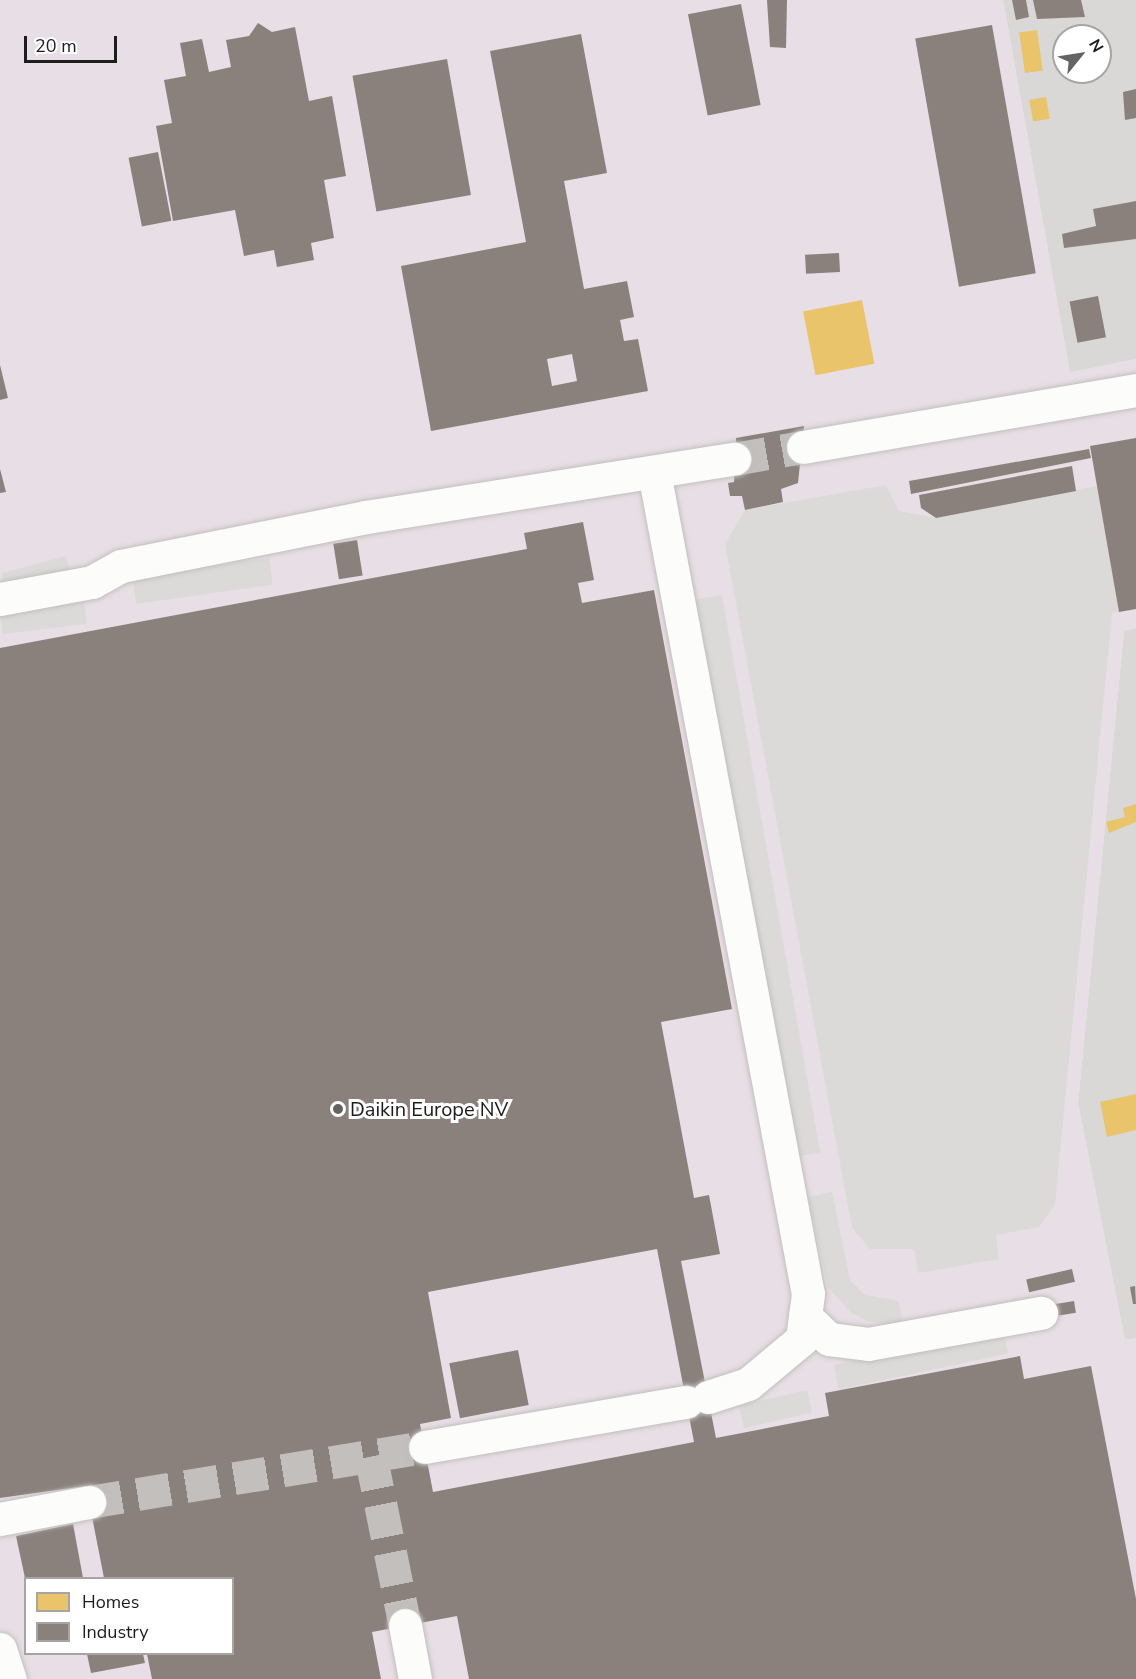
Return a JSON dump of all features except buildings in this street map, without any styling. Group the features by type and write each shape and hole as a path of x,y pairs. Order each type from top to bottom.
{"lane":[{"path":"803,447 1136,390"},
{"path":"0,599 93,582 121,566 366,517 734,459"},
{"path":"425,1447 697,1400 747,1384 802,1339 808,1294 654,472"},
{"path":"805,1316 829,1339 868,1344 1041,1313"},
{"path":"0,1519 89,1502"},
{"path":"405,1625 415,1679"},
{"path":"0,1650 10,1679"}],"shaded area":[{"path":"0,0 1003,0 1070,372 1136,359 1136,628 1124,631 1078,1103 1125,1340 1136,1338 1136,1679 0,1679"},
{"path":"1003,0 1136,0 1136,359 1070,373"},
{"path":"886,485 899,511 936,518 1097,486 1119,612 1112,613 1055,1205 1039,1227 996,1235 999,1259 918,1273 914,1249 870,1249 852,1228 725,544 745,510"},
{"path":"66,556 70,571 5,589 1,573"},
{"path":"269,558 273,585 136,604 132,577"},
{"path":"722,595 820,1152 795,1157 696,600"},
{"path":"84,599 87,624 3,634 0,609"},
{"path":"1136,628 1136,1338 1125,1340 1078,1103 1124,631"},
{"path":"832,1192 850,1280 865,1295 899,1301 903,1325 867,1321 851,1313 828,1287 808,1197"},
{"path":"1003,1329 1008,1353 839,1389 834,1365"},
{"path":"807,1390 812,1412 744,1428 739,1406"}],"tunnel":[{"path":"734,459 803,447"},
{"path":"89,1502 425,1447"},
{"path":"371,1456 405,1625"}],"place":[{"name":"Daikin Europe NV","path":"338,1109"}]}
